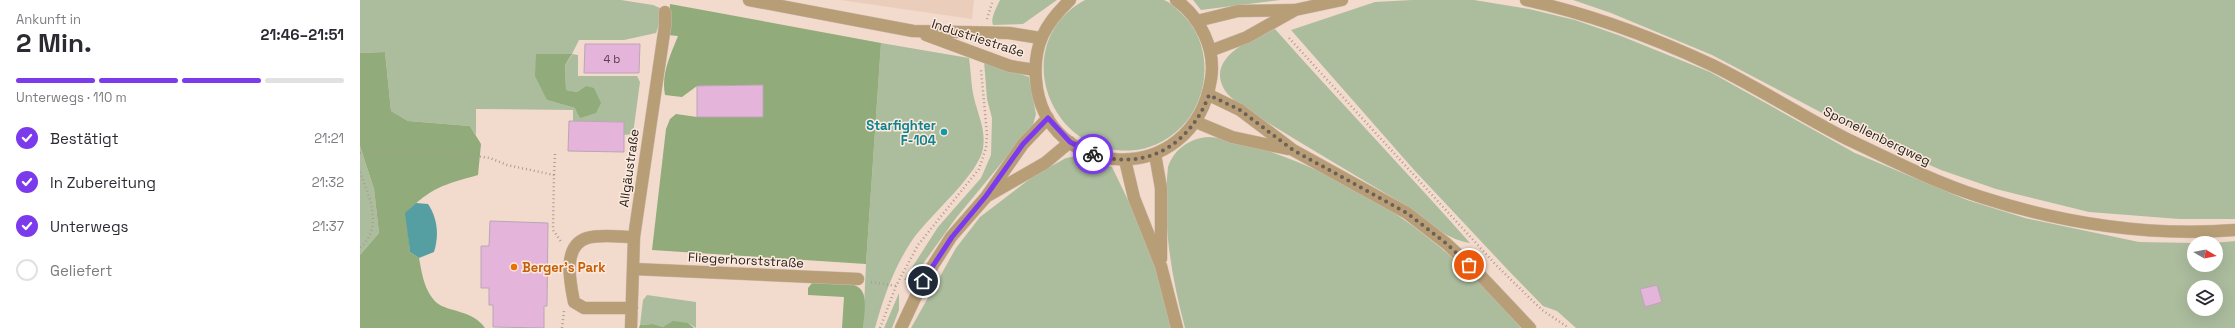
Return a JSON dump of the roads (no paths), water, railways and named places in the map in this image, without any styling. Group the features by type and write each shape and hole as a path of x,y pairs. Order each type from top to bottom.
{"street":[{"name":"Industriestraße","path":"749,0 913,31 1010,66 1035,70"},
{"path":"1070,0 1057,13 1040,38 1035,70 1036,88 1048,118 1070,142 1089,153 1102,157 1125,160 1156,154 1168,149 1183,137 1196,122 1209,95 1212,73 1210,52 1197,21 1185,7 1176,0"},
{"path":"1197,21 1238,11 1295,10 1342,0"},
{"name":"Sponellenbergweg","path":"1526,0 1567,9 1656,40 1713,66 1801,115 1894,161 1980,197 2073,221 2170,230 2235,230"},
{"path":"1210,52 1247,37 1295,10"},
{"name":"Allgäustraße","path":"631,328 634,237 665,26 665,12"},
{"name":"Industriestraße","path":"913,31 1009,33 1040,38"},
{"path":"1209,95 1240,110 1293,150 1413,217 1447,244 1480,275 1530,328"},
{"path":"902,328 923,281 952,237 986,196 1023,144 1048,118"},
{"path":"1196,122 1232,137 1293,150"},
{"path":"986,196 1045,163 1070,142"},
{"path":"1156,154 1161,188 1161,266"},
{"path":"1125,160 1134,198 1161,266 1177,328"},
{"path":"632,308 584,308 574,302 570,265 572,250 580,242 589,238 634,237"},
{"name":"Fliegerhorststraße","path":"634,269 858,279"}],"water":[{"path":"416,203 428,204 434,216 437,228 437,240 434,252 419,258 410,252 405,213"}],"place":[{"name":"Starfighter F-104","path":"944,132"},
{"name":"Berger's Park","path":"514,267"}]}
